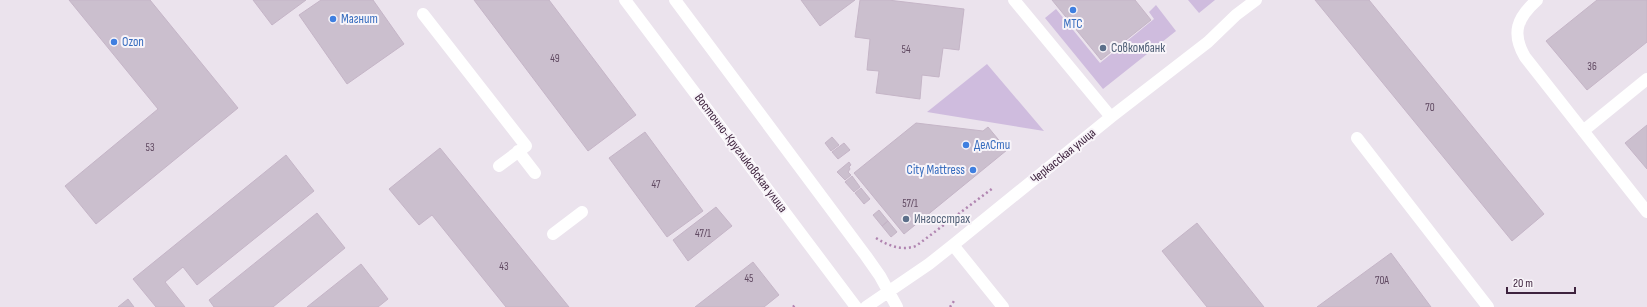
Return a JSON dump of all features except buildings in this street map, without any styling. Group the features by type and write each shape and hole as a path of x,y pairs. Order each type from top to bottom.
{"street":[{"name":"Восточно-Кругликовская улица","path":"625,0 856,307"},
{"path":"675,0 863,251 889,291 897,307"},
{"path":"1014,0 1111,117"},
{"name":"Черкасская улица","path":"866,307 929,264 1111,117 1208,42 1236,15 1256,0"},
{"path":"1536,0 1528,8 1520,20 1516,34 1518,47 1647,212"},
{"path":"423,14 526,146 499,166"},
{"path":"1583,131 1647,79"},
{"path":"1357,138 1488,307"},
{"path":"518,151 535,173"},
{"path":"553,234 582,212"},
{"path":"953,245 1003,307"}],"path":[{"path":"874,237 891,247 908,248 916,246 996,185"},
{"path":"950,307 954,301"},
{"path":"793,307 796,304"}],"shaded area":[{"path":"1188,0 1215,0 1199,13"},
{"path":"1156,5 1176,31 1103,89 1045,18 1056,9 1100,63 1154,19 1149,12"},
{"path":"987,64 1044,131 927,112"}],"place":[{"name":"МТС","path":"1073,10"},
{"name":"Магнит","path":"333,19"},
{"name":"Ozon","path":"114,42"},
{"name":"Совкомбанк","path":"1103,48"},
{"name":"ДелСти","path":"966,145"},
{"name":"City Mattress","path":"973,170"},
{"name":"Ингосстрах","path":"906,219"}]}
